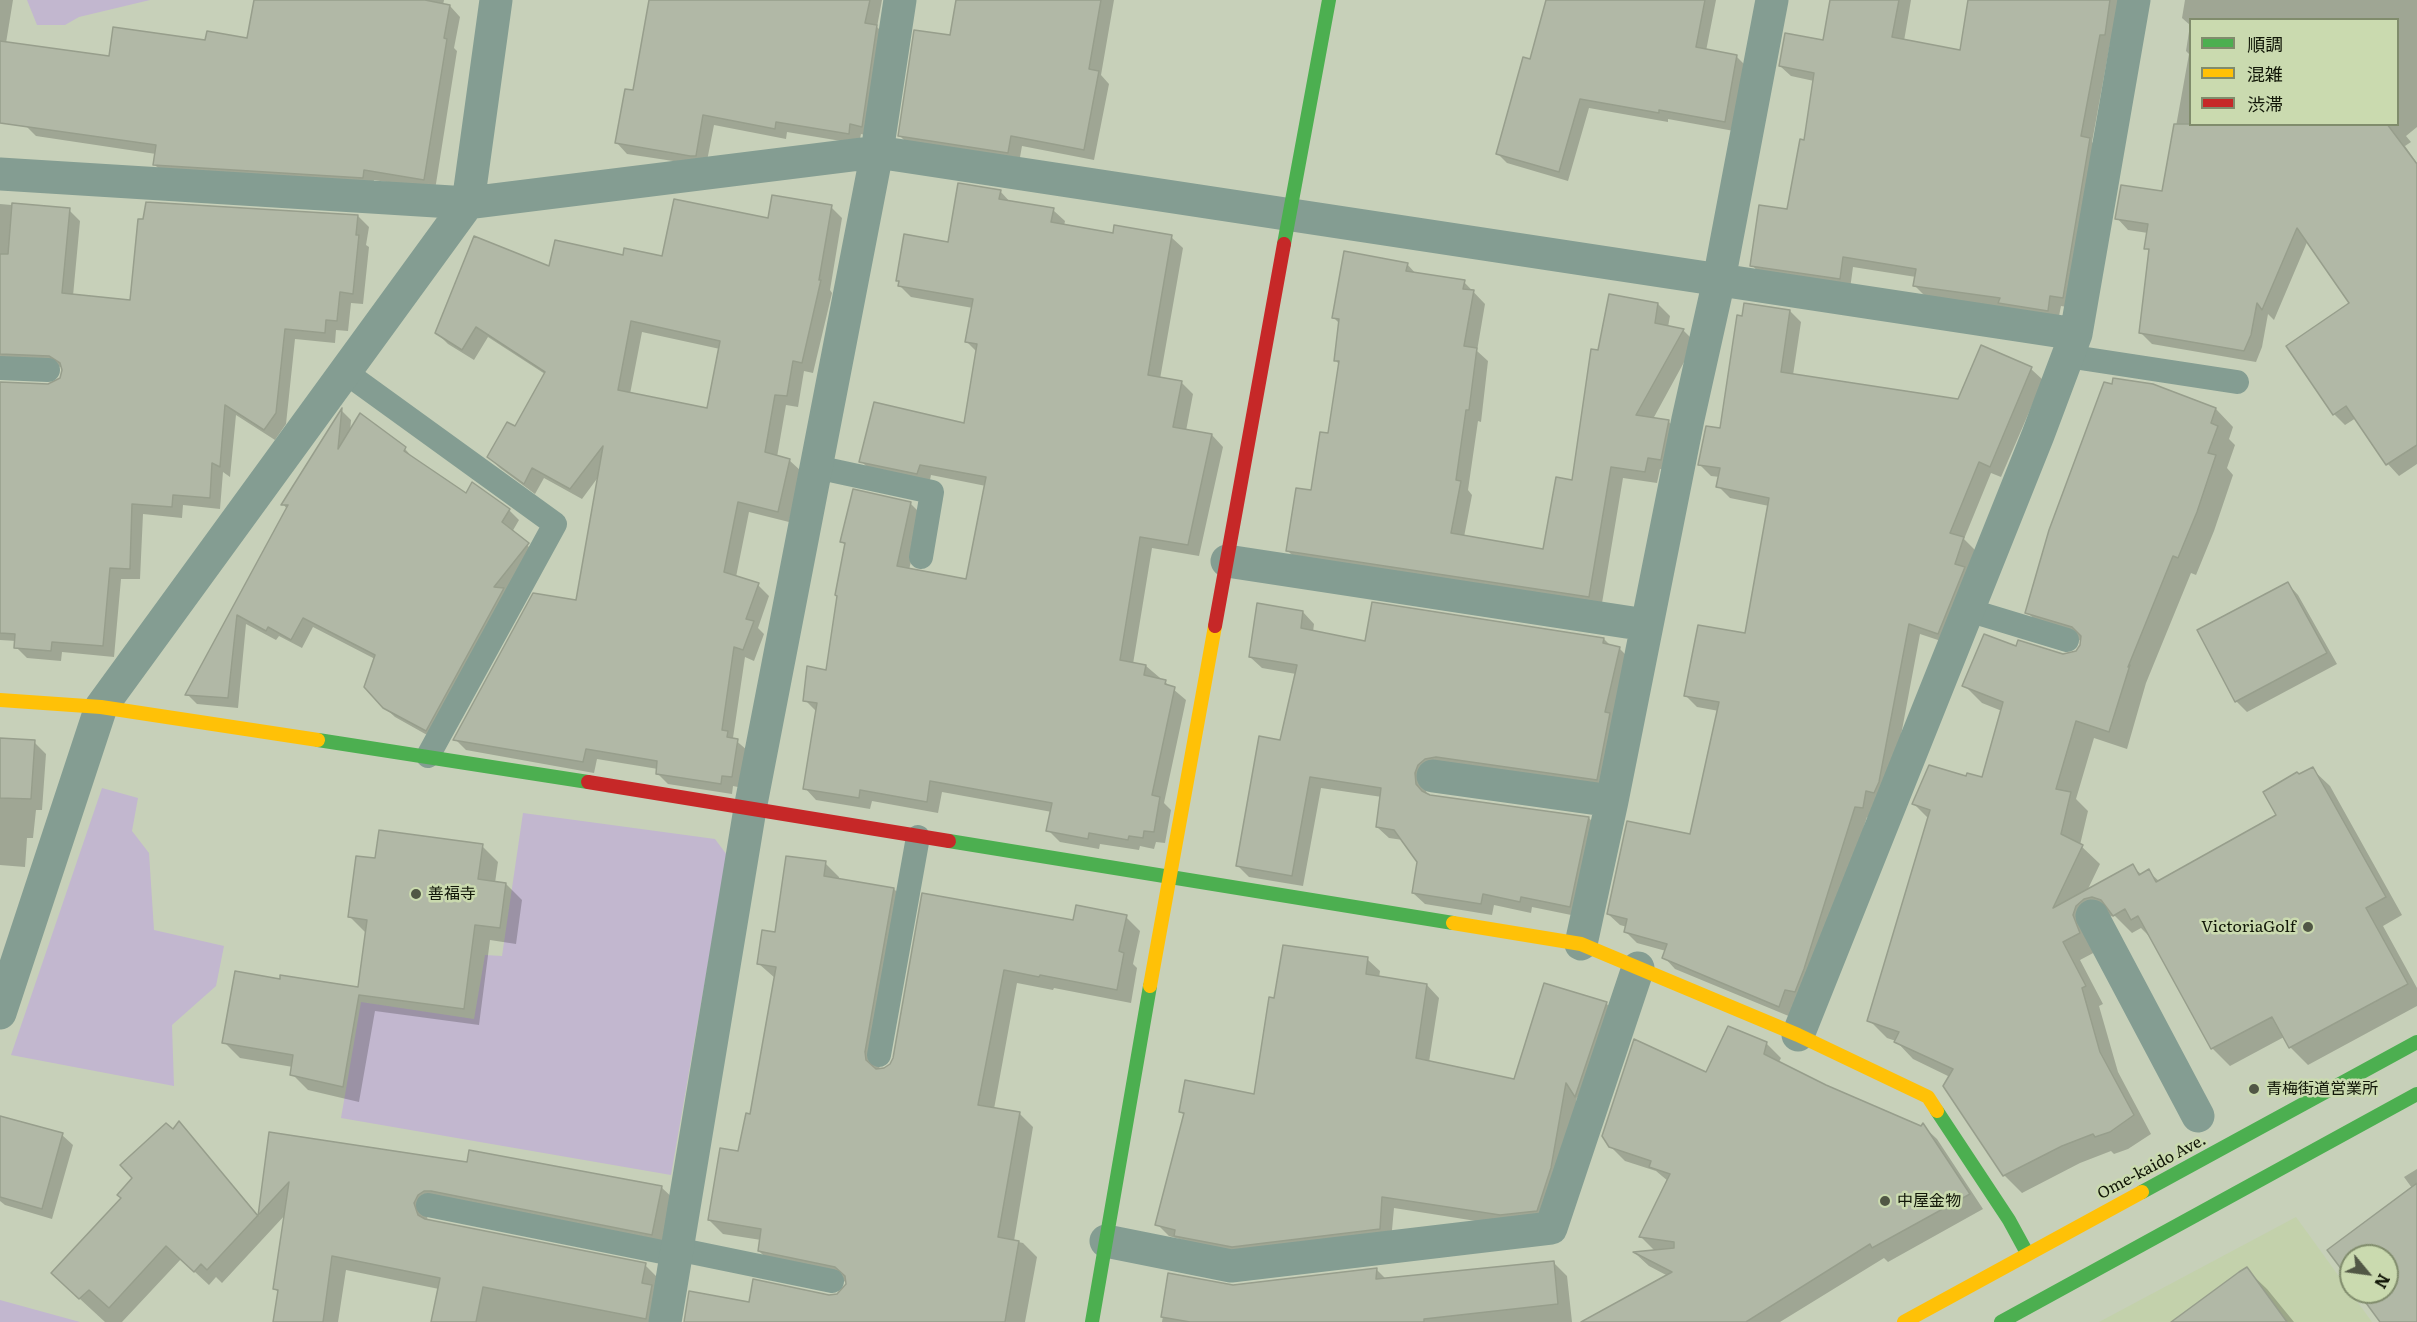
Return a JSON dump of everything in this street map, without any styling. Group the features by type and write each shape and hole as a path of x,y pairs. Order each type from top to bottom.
{"street":[{"path":"0,1013 101,707 468,203 496,0"},
{"path":"666,1322 750,809 877,152 900,0"},
{"path":"1092,1322 1169,877 1329,0"},
{"path":"1581,944 1719,280 1772,0"},
{"path":"1798,1035 2072,345 2134,0"},
{"path":"0,174 468,203 877,152 1719,280 2072,345"},
{"path":"1227,561 1646,625"},
{"path":"0,700 101,707 428,756 1581,944 1798,1035 1928,1097 2009,1220 2027,1253"},
{"path":"1433,776 1612,801"},
{"path":"2092,916 2198,1116"},
{"path":"1106,1241 1231,1266 1551,1228 1638,968"},
{"name":"Ome-kaido Ave.","path":"1904,1322 2417,1042"},
{"path":"2001,1322 2417,1094"}],"lane":[{"path":"2072,345 2237,382"},
{"path":"0,368 48,370"},
{"path":"345,372 555,524 428,756"},
{"path":"816,467 932,492 921,557"},
{"path":"1968,610 2067,640"},
{"path":"879,1055 918,837"},
{"path":"428,1205 677,1255 686,1251 832,1281"}],"shaded area":[{"path":"27,0 150,0 79,17 65,25 37,25"},
{"path":"102,788 138,798 132,831 149,853 154,930 224,946 216,986 172,1025 174,1086 11,1055"},
{"path":"523,813 715,839 727,855 671,1175 341,1118 361,1002 474,1019 485,955 502,956"},
{"path":"2296,1217 2339,1276 2339,1304 2359,1304 2372,1322 2099,1322"},
{"path":"0,1300 80,1322 0,1322"}],"building":[{"path":"254,0 425,0 450,5 444,38 447,39 424,180 364,170 363,178 153,165 156,145 0,123 0,41 109,56 113,27 205,40 207,31 247,38"},
{"path":"649,0 870,0 865,23 877,25 862,127 850,124 849,134 776,122 775,129 703,115 696,156 615,143 625,89 633,90"},
{"path":"956,0 1101,0 1089,69 1099,71 1084,150 1011,136 1008,153 898,136 914,30 950,35"},
{"path":"1546,0 1705,0 1696,47 1737,55 1725,122 1580,99 1559,172 1496,154 1523,57 1530,59"},
{"path":"1830,0 1899,0 1892,37 1960,50 1968,0 2110,0 2105,35 2100,35 2081,136 2090,138 2063,298 2050,296 2048,311 1998,303 2000,298 1913,286 1916,269 1843,257 1840,279 1750,266 1759,205 1787,209 1800,139 1804,140 1814,73 1779,66 1785,33 1823,40"},
{"path":"2174,124 2189,124 2189,126 2388,126 2417,164 2417,445 2386,465 2346,406 2333,415 2286,346 2349,303 2297,228 2262,310 2257,303 2251,335 2244,351 2139,333 2149,249 2144,249 2148,224 2115,219 2121,185 2162,191"},
{"path":"958,183 1001,190 999,199 1054,208 1051,222 1113,233 1114,225 1172,235 1148,375 1182,381 1173,427 1212,434 1188,545 1140,537 1120,660 1146,665 1144,675 1166,680 1165,684 1175,687 1152,795 1160,797 1154,832 1144,831 1143,838 1129,836 1128,840 1089,833 1088,839 1046,831 1052,803 930,781 927,802 860,790 859,798 803,789 817,703 803,701 807,666 826,670 837,596 835,595 845,543 840,542 853,489 911,502 897,566 966,579 986,477 920,465 917,474 859,462 874,402 964,423 977,344 965,342 973,299 898,286 899,281 896,281 904,234 948,242"},
{"path":"772,195 832,205 819,280 821,280 802,363 793,361 787,396 775,395 765,452 790,459 778,512 738,502 724,572 759,583 746,619 754,621 743,650 734,647 722,730 728,731 727,737 738,739 732,777 722,776 721,784 656,774 657,761 586,749 583,762 453,740 533,593 576,600 603,446 570,489 532,468 524,484 487,457 507,422 515,426 545,372 476,327 462,350 435,333 474,236 549,266 555,240 623,255 624,248 662,256 674,199 768,218","holes":["631,321 720,341 707,408 618,390"]},
{"path":"146,202 358,215 356,235 359,235 353,294 340,292 337,321 326,320 325,333 285,329 276,413 264,430 225,405 220,467 212,463 210,498 173,495 172,507 132,504 130,569 110,568 103,646 52,642 51,651 14,648 15,634 0,633 0,382 48,384 60,378 62,370 60,363 49,356 0,354 0,254 8,254 12,203 70,208 62,293 130,300 138,219 143,219"},
{"path":"1344,251 1408,263 1406,271 1465,280 1463,289 1474,290 1464,346 1477,348 1469,410 1466,410 1456,480 1461,481 1451,533 1543,549 1556,477 1572,480 1591,349 1598,350 1609,294 1658,303 1655,323 1684,329 1636,415 1669,420 1661,460 1648,458 1645,472 1611,467 1589,597 1286,551 1296,488 1311,490 1320,432 1328,433 1339,361 1334,361 1339,319 1332,318"},
{"path":"1744,303 1790,310 1781,372 1958,399 1981,345 2032,367 1990,467 1979,462 1950,533 1964,537 1955,564 1965,567 1938,634 1909,624 1879,782 1874,793 1866,791 1863,808 1855,807 1804,969 1795,992 1785,990 1779,1007 1662,958 1667,944 1624,932 1627,919 1607,914 1627,821 1690,834 1719,702 1684,696 1698,625 1745,633 1769,498 1716,487 1720,468 1698,465 1706,426 1720,428 1737,315 1742,316"},
{"path":"2113,378 2153,384 2216,408 2211,423 2218,426 2208,453 2216,455 2197,512 2178,558 2173,556 2128,667 2130,665 2109,732 2076,721 2056,789 2071,792 2061,834 2083,845 2053,908 2133,864 2139,875 2149,869 2156,882 2276,815 2263,792 2297,772 2299,774 2313,767 2386,897 2366,908 2408,984 2289,1048 2272,1017 2211,1049 2138,916 2131,920 2125,909 2113,916 2101,900 2092,897 2084,899 2076,906 2073,915 2080,933 2063,942 2086,986 2082,988 2100,1052 2134,1115 2110,1132 2095,1137 2093,1134 2062,1146 2003,1176 1943,1086 1953,1069 1894,1042 1899,1032 1867,1021 1930,810 1912,804 1929,765 1966,776 1967,773 1982,777 2003,702 1962,686 1984,634 2016,646 2018,640 2063,654 2076,651 2080,645 2081,636 2072,627 2025,613 2049,530 2104,382 2112,384"},
{"path":"342,408 338,449 360,413 406,447 404,451 466,493 472,482 510,509 502,522 529,543 494,587 504,588 426,731 383,708 364,687 375,655 303,618 291,640 268,627 266,631 237,615 228,698 185,695 288,505 281,505"},
{"path":"2288,582 2327,653 2235,702 2197,630"},
{"path":"1372,602 1604,638 1603,643 1620,647 1605,712 1610,713 1597,780 1436,757 1425,759 1418,765 1415,773 1416,784 1430,795 1589,817 1570,907 1521,897 1520,902 1483,894 1481,904 1412,893 1417,862 1394,830 1376,827 1381,788 1310,777 1292,876 1236,866 1259,736 1280,740 1297,665 1249,657 1257,603 1303,611 1301,628 1365,641"},
{"path":"0,738 35,740 31,799 0,798"},
{"path":"379,830 483,844 478,879 506,883 500,928 475,925 464,1009 359,995 343,1087 290,1075 293,1055 222,1043 235,971 280,979 280,975 358,987 367,920 348,917 356,856 375,858"},
{"path":"786,856 826,861 824,876 894,888 865,1052 866,1060 876,1069 884,1068 893,1058 922,893 1073,920 1076,905 1127,915 1119,951 1124,953 1117,990 1004,970 978,1105 1020,1112 998,1237 1019,1241 1005,1322 684,1322 689,1291 749,1302 753,1279 829,1295 837,1294 846,1284 845,1276 835,1267 758,1251 761,1229 708,1220 720,1148 738,1151 746,1113 750,1114 776,967 757,964 762,930 775,932"},
{"path":"1283,945 1368,957 1366,974 1427,984 1416,1058 1514,1079 1544,983 1607,1002 1575,1097 1566,1083 1551,1168 1537,1211 1500,1215 1382,1197 1380,1229 1232,1247 1174,1236 1175,1230 1155,1225 1184,1113 1179,1112 1185,1080 1254,1094 1269,997 1274,998"},
{"path":"1728,1026 1767,1042 1764,1054 1826,1085 1921,1126 1923,1123 1970,1194 1872,1248 1870,1244 1746,1322 1581,1322 1672,1272 1633,1252 1674,1248 1674,1242 1639,1237 1670,1174 1649,1167 1651,1161 1609,1147 1602,1136 1634,1039 1706,1072"},
{"path":"0,1116 63,1133 42,1209 0,1197"},
{"path":"179,1121 258,1216 207,1270 201,1264 194,1272 166,1246 109,1308 89,1290 79,1299 51,1273 121,1198 117,1195 132,1178 120,1165 166,1123 173,1129"},
{"path":"269,1132 467,1162 469,1150 662,1186 652,1235 431,1191 424,1191 418,1195 414,1203 418,1215 425,1219 646,1263 642,1283 652,1285 646,1319 483,1287 476,1322 431,1322 440,1278 332,1256 323,1322 273,1322 278,1290 273,1289 289,1182 258,1215"},
{"path":"2417,1183 2417,1322 2380,1322 2367,1304 2399,1304 2399,1244 2339,1244 2339,1266 2327,1250"},
{"path":"1554,1261 1558,1304 1424,1319 1424,1322 1190,1322 1161,1317 1168,1273 1233,1285 1377,1268 1376,1279"},
{"path":"2247,1267 2287,1322 2171,1322 2239,1272"}],"traffic: fast":[{"path":"1284,244 1329,0"},
{"path":"318,740 588,782"},
{"path":"949,841 1453,923"},
{"path":"1092,1322 1150,986"},
{"path":"2142,1192 2417,1042"},
{"path":"2001,1322 2417,1094"},
{"path":"1937,1111 2009,1220 2027,1253"}],"traffic: slow":[{"path":"1150,986 1215,626"},
{"path":"0,700 101,707 318,740"},
{"path":"1453,923 1581,944 1798,1035 1928,1097 1937,1111"},
{"path":"1904,1322 2142,1192"}],"traffic: jam":[{"path":"1215,626 1284,244"},
{"path":"588,782 949,841"}],"place":[{"name":"善福寺","path":"416,894"},
{"name":"VictoriaGolf","path":"2308,927"},
{"name":"青梅街道営業所","path":"2254,1089"},
{"name":"中屋金物","path":"1885,1201"}]}
